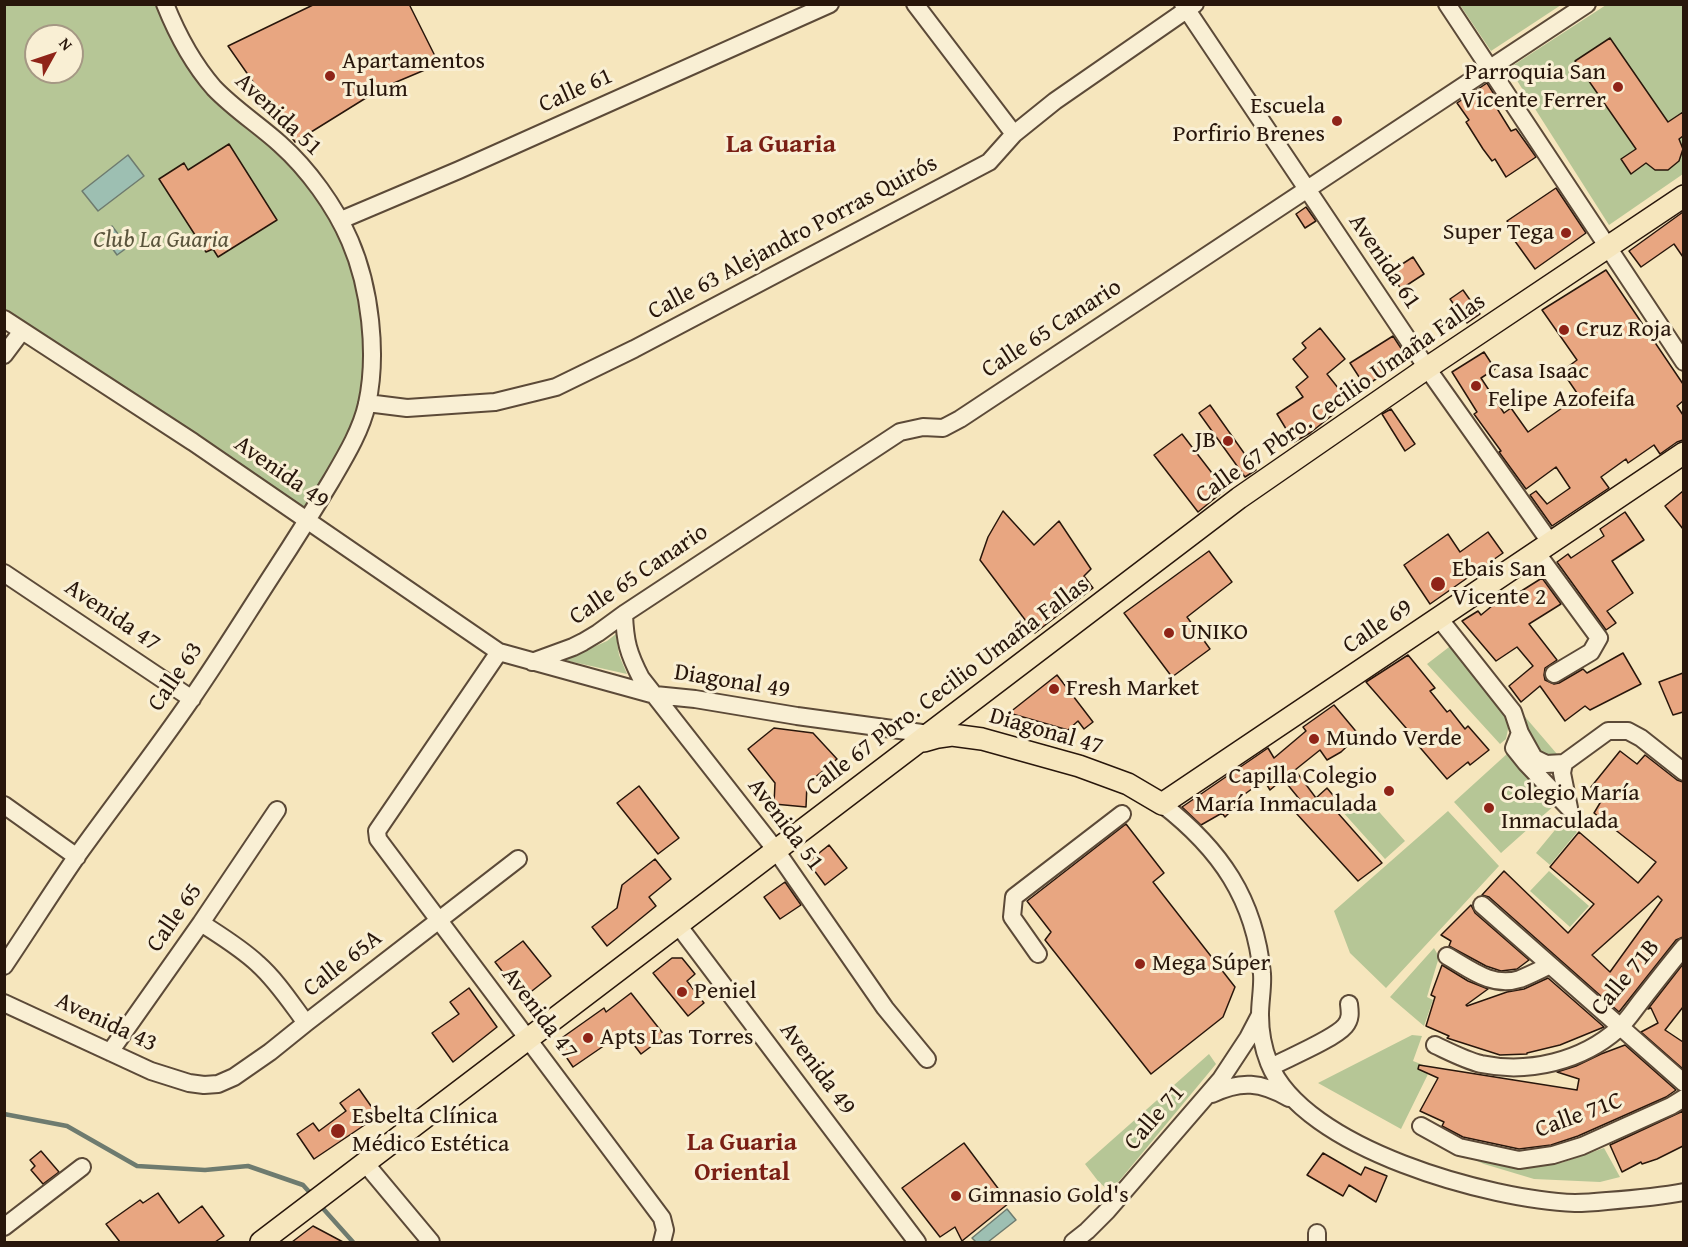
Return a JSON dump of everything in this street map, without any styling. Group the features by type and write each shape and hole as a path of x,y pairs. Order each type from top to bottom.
{"main road":[{"name":"Calle 67 Pbro. Cecilio Umaña Fallas","path":"261,1242 1239,498 1683,196"},
{"name":"Calle 69","path":"1162,804 1683,453"},
{"path":"974,700 966,715 964,725 972,734 982,739"},
{"name":"Diagonal 47","path":"910,748 938,737 952,735 982,739 1079,766 1128,784 1162,804"}],"street":[{"name":"Avenida 51","path":"165,4 194,61 215,89 297,161 340,220 361,272 367,300 372,337 367,403"},
{"name":"Calle 61","path":"340,220 470,165 830,4"},
{"path":"915,4 1014,134"},
{"path":"1447,4 1683,362"},
{"name":"Calle 65 Canario","path":"532,662 584,642 900,432 923,427 943,428 960,419 1587,4"},
{"name":"Calle 63 Alejandro Porras Quirós","path":"367,403 407,408 495,402 556,387 634,349 989,162 1014,134 1055,101 1189,6"},
{"name":"Avenida 61","path":"1189,6 1307,190 1427,368 1599,638 1592,652 1554,674"},
{"name":"Avenida 49","path":"4,319 193,442 499,652 532,662"},
{"path":"4,355 22,330"},
{"name":"Calle 63","path":"4,966 77,856 192,699 307,520 345,456 359,428 367,403"},
{"name":"Avenida 47","path":"4,573 192,699"},
{"name":"Avenida 51","path":"624,614 626,642 632,662 641,678 776,849 885,1008 927,1059"},
{"path":"1438,617 1514,712 1520,733 1534,758 1546,764 1564,763 1608,730 1628,731 1641,738 1683,772"},
{"name":"Avenida 47","path":"499,652 377,831 378,839 662,1218 664,1230 662,1242"},
{"name":"Diagonal 49","path":"532,662 655,695 929,734"},
{"path":"1520,733 1514,748 1569,808 1562,773 1564,763"},
{"path":"1162,804 1208,845 1226,869 1245,903 1257,939 1262,976 1260,1014 1263,1041 1270,1067 1293,1100"},
{"path":"4,805 77,856"},
{"name":"Calle 65","path":"110,1053 277,810"},
{"path":"1038,954 1012,917 1014,897 1122,814"},
{"name":"Calle 65A","path":"189,1083 218,1084 234,1077 270,1052 518,859"},
{"path":"1482,905 1683,1083"},
{"path":"201,923 235,944 260,966 288,997 306,1023"},
{"name":"Avenida 49","path":"678,925 917,1242"},
{"name":"Calle 71B","path":"1435,1045 1481,1064 1505,1067 1530,1067 1555,1063 1578,1055 1600,1043 1620,1028 1683,947"},
{"path":"1447,956 1486,979 1500,982 1518,980 1550,966"},
{"name":"Avenida 43","path":"4,1003 151,1071 189,1083"},
{"path":"1270,1067 1336,1034 1346,1025 1351,1016 1349,1004"},
{"name":"Calle 71","path":"1073,1242 1107,1211 1221,1080 1248,1038 1260,1014"},
{"path":"1205,1097 1226,1087 1249,1084 1272,1088 1293,1100 1323,1124 1408,1167 1469,1186 1526,1198 1576,1203 1651,1198 1683,1192"},
{"name":"Calle 71C","path":"1421,1126 1459,1147 1519,1160 1553,1155 1582,1146 1671,1106 1683,1098"},
{"path":"365,1163 431,1242"},
{"path":"4,1227 82,1167"}],"green space":[{"name":"Club La Guaria","path":"5,5 165,5 194,61 297,161 361,272 367,403 307,521 5,319"},
{"path":"1460,5 1561,5 1491,51"},
{"path":"1606,5 1683,5 1683,113 1668,122 1610,38 1575,62 1636,149 1621,159 1631,173 1646,163 1655,170 1668,170 1679,161 1683,149 1683,174 1609,225 1509,68"},
{"path":"1683,136 1683,149 1679,139"},
{"path":"616,634 619,655 627,674 564,660 607,641"},
{"path":"1453,644 1511,714 1506,739 1500,744 1427,664"},
{"path":"1520,711 1557,754 1551,760 1534,746"},
{"path":"1508,753 1556,804 1501,853 1454,802"},
{"path":"1353,801 1366,811 1373,805 1405,841 1385,859 1341,810"},
{"path":"1448,811 1499,866 1386,988 1350,953 1334,911"},
{"path":"1564,819 1577,832 1550,865 1536,853"},
{"path":"1549,871 1589,906 1570,927 1530,891"},
{"path":"1434,948 1439,957 1427,997 1433,1000 1424,1026 1390,997"},
{"path":"1412,1035 1422,1036 1413,1061 1431,1068 1401,1129 1318,1083"},
{"path":"1209,1054 1216,1064 1110,1192 1085,1164"},
{"path":"1420,1132 1517,1165 1561,1163 1604,1148 1620,1177 1600,1182 1534,1179 1484,1164 1424,1138"}],"shaded area":[{"path":"128,155 144,176 98,211 82,191"},
{"path":"112,226 128,247 117,255 102,234"},
{"path":"1007,1209 1016,1220 988,1242 976,1242 972,1238"}],"building":[{"name":"Apartamentos Tulum","path":"315,4 409,4 439,64 382,88 295,142 228,46"},
{"name":"Parroquia San Vicente Ferrer","path":"1610,38 1668,122 1683,112 1683,136 1679,139 1683,149 1679,161 1668,170 1655,170 1646,163 1631,174 1621,159 1636,149 1575,61"},
{"path":"1487,83 1497,99 1493,102 1511,131 1516,129 1536,157 1506,177 1495,159 1492,161 1483,149 1466,122 1469,120 1457,103"},
{"path":"229,144 277,220 218,257 213,249 206,252 159,179 184,163 188,170"},
{"path":"1556,188 1586,233 1535,269 1512,237 1517,234 1507,221"},
{"path":"1306,207 1316,221 1305,228 1296,214"},
{"path":"1683,212 1683,257 1674,244 1641,267 1629,251"},
{"path":"1413,257 1424,274 1401,289 1390,272"},
{"path":"1606,270 1683,384 1683,401 1677,406 1683,415 1683,440 1660,454 1654,445 1628,463 1626,459 1601,477 1609,488 1552,526 1530,495 1536,491 1547,504 1570,488 1556,467 1526,489 1474,414 1477,412 1452,372 1484,352 1495,369 1481,378 1504,413 1511,408 1528,432 1579,396 1562,371 1577,360 1542,310"},
{"path":"1463,290 1480,314 1467,323 1450,299"},
{"path":"1320,328 1345,359 1327,374 1346,398 1332,409 1335,413 1310,433 1294,442 1277,414 1303,397 1296,387 1308,377 1293,359 1306,348 1302,343"},
{"path":"1393,336 1408,359 1365,386 1350,363"},
{"name":"JB","path":"1210,405 1256,470 1245,477 1199,413"},
{"path":"1391,409 1415,444 1405,451 1382,414"},
{"path":"1182,434 1225,490 1198,512 1154,455"},
{"path":"1683,491 1683,529 1665,506"},
{"path":"1003,511 1034,545 1059,521 1091,569 1084,576 1093,588 1035,633 980,560 988,537"},
{"path":"1625,512 1644,540 1612,561 1633,593 1607,611 1616,623 1606,630 1557,562 1568,554 1571,558 1604,536 1600,529"},
{"name":"Ebais San Vicente 2","path":"1488,532 1503,553 1430,604 1404,565 1448,534 1460,552"},
{"name":"UNIKO","path":"1209,551 1232,582 1187,617 1210,649 1172,677 1124,613"},
{"path":"1542,578 1561,604 1529,624 1557,660 1545,668 1545,680 1554,684 1559,683 1583,669 1587,673 1623,653 1641,684 1590,710 1585,706 1565,721 1540,686 1521,702 1509,686 1533,666 1517,647 1496,661 1462,621 1478,611 1481,615 1504,596 1507,600"},
{"path":"1408,655 1435,688 1430,691 1447,712 1450,710 1465,729 1468,726 1489,750 1470,765 1468,762 1447,779 1366,682"},
{"path":"1683,673 1683,712 1673,715 1659,682"},
{"name":"Fresh Market","path":"1057,675 1093,722 1084,729 1078,721 1068,730 1009,713"},
{"path":"1334,705 1359,735 1341,752 1327,760 1320,750 1295,770 1316,798 1327,788 1342,806 1337,812 1382,863 1358,881 1296,813 1305,806 1283,779 1270,790 1264,780 1234,802 1236,806 1225,817 1222,813 1201,825 1182,807 1268,748 1274,758 1306,731 1303,727"},
{"path":"774,728 813,733 837,759 807,784 806,807 774,804 775,783 748,749"},
{"path":"1620,751 1637,764 1645,755 1677,780 1683,782 1683,937 1676,940 1619,1012 1489,897 1482,895 1504,871 1568,933 1594,904 1550,867 1579,832 1638,883 1656,862 1594,813 1603,798 1591,787","holes":["1658,896 1662,900 1610,972 1592,955"]},
{"path":"639,786 679,838 658,854 617,803"},
{"name":"Mega Súper","path":"1126,824 1164,873 1153,882 1235,987 1223,1017 1151,1074 1045,940 1051,932 1027,901"},
{"path":"829,845 847,868 825,885 808,862"},
{"path":"655,859 671,879 649,897 656,906 607,946 592,927 617,908 622,885"},
{"path":"785,882 801,905 780,919 764,897"},
{"path":"1471,905 1475,913 1529,960 1517,969 1501,971 1486,966 1449,946 1451,941 1441,935"},
{"path":"523,941 551,976 523,998 495,962"},
{"name":"Peniel","path":"672,958 682,958 695,974 687,981 704,1003 688,1016 653,973"},
{"path":"1683,964 1683,1007 1665,1030 1683,1042 1683,1069 1641,1032 1658,1023 1651,1008 1648,1009"},
{"path":"1442,965 1468,981 1488,989 1467,1006 1507,992 1524,989 1548,978 1604,1027 1560,1045 1527,1054 1500,1055 1447,1038 1449,1036 1426,1026 1435,997 1431,995"},
{"path":"469,988 497,1027 453,1062 432,1033 459,1014 450,1002"},
{"path":"631,993 665,1036 641,1054 624,1032 573,1067 556,1042 604,1008 606,1012"},
{"path":"1625,1045 1676,1090 1666,1097 1578,1136 1551,1145 1519,1149 1463,1137 1442,1126 1444,1122 1420,1111 1438,1078 1418,1069 1419,1065 1577,1090 1579,1079 1557,1072"},
{"path":"359,1089 378,1116 314,1159 297,1134 313,1123 319,1131 346,1111 340,1103"},
{"path":"1683,1111 1683,1146 1622,1172 1610,1145"},
{"name":"Gimnasio Gold's","path":"964,1143 1009,1203 962,1241 955,1227 940,1237 902,1188"},
{"path":"41,1151 59,1172 43,1184 31,1170 35,1166 30,1160"},
{"path":"1323,1153 1361,1175 1365,1167 1387,1176 1376,1202 1349,1185 1343,1196 1307,1175"},
{"path":"158,1193 179,1223 202,1206 224,1236 215,1242 120,1242 106,1224 140,1200 143,1203"},
{"path":"313,1226 343,1242 292,1242"}],"waterway":[{"path":"4,1114 67,1126 137,1166 205,1170 248,1166 303,1185 312,1195"},
{"path":"319,1204 353,1242"}],"place":[{"name":"Apartamentos Tulum","path":"330,76"},
{"name":"Parroquia San Vicente Ferrer","path":"1618,87"},
{"name":"Escuela Porfirio Brenes","path":"1337,121"},
{"name":"Super Tega","path":"1566,233"},
{"name":"Cruz Roja","path":"1564,330"},
{"name":"Casa Isaac Felipe Azofeifa","path":"1476,386"},
{"name":"JB","path":"1228,441"},
{"name":"Ebais San Vicente 2","path":"1438,584"},
{"name":"UNIKO","path":"1169,633"},
{"name":"Fresh Market","path":"1054,689"},
{"name":"Mundo Verde","path":"1314,739"},
{"name":"Capilla Colegio María Inmaculada","path":"1389,791"},
{"name":"Colegio María Inmaculada","path":"1489,808"},
{"name":"Mega Súper","path":"1140,964"},
{"name":"Peniel","path":"682,992"},
{"name":"Apts Las Torres","path":"588,1038"},
{"name":"Esbelta Clínica Médico Estética","path":"338,1131"},
{"name":"Gimnasio Gold's","path":"956,1196"}],"district":[{"name":"La Guaria","path":"781,145"},
{"name":"La Guaria Oriental","path":"742,1158"}]}
